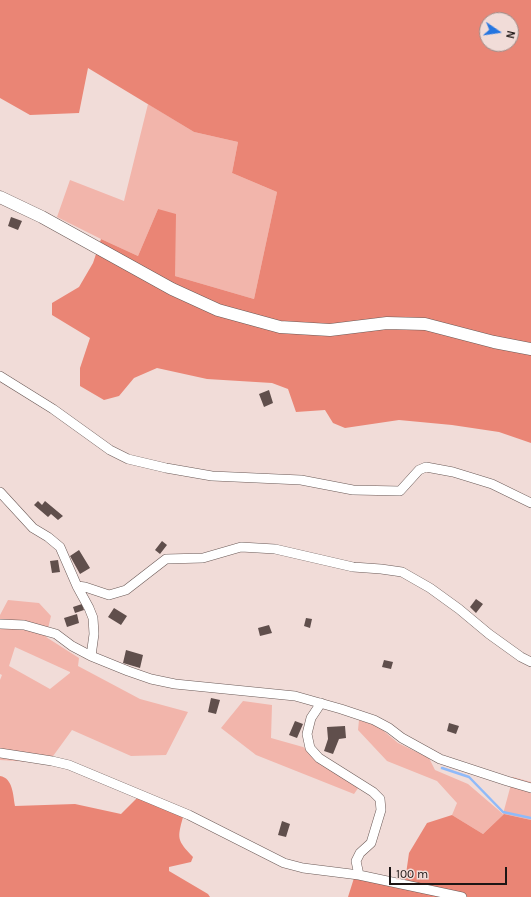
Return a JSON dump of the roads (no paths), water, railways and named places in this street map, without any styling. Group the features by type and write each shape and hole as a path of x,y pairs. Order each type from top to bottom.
{"street":[{"path":"0,197 42,217 172,288 218,310 280,327 330,330 387,323 425,324 494,342 531,349"},
{"path":"0,376 53,409 110,450 128,459 166,468 212,476 301,480 352,490 400,491 419,470 426,467 453,472 492,484 531,503"},
{"path":"0,492 33,528 48,537 60,547 93,618 94,634 91,656"},
{"path":"77,586 85,586 108,595 126,590 166,559 203,558 241,547 276,549 353,567 402,572 430,588 459,609 489,634 521,657 531,662"},
{"path":"0,624 24,625 56,634 72,646 91,656 128,671 151,678 169,682 295,696 321,703 374,720 389,728 402,738 440,759 531,788"},
{"path":"321,703 310,718 307,734 310,748 319,758 373,792 380,799 381,810 371,843 360,853 356,861 359,875"},
{"path":"0,753 69,765 189,815 284,863 303,868 359,875 462,897"}],"waterway":[{"path":"442,768 469,777 503,812 531,818"}]}
